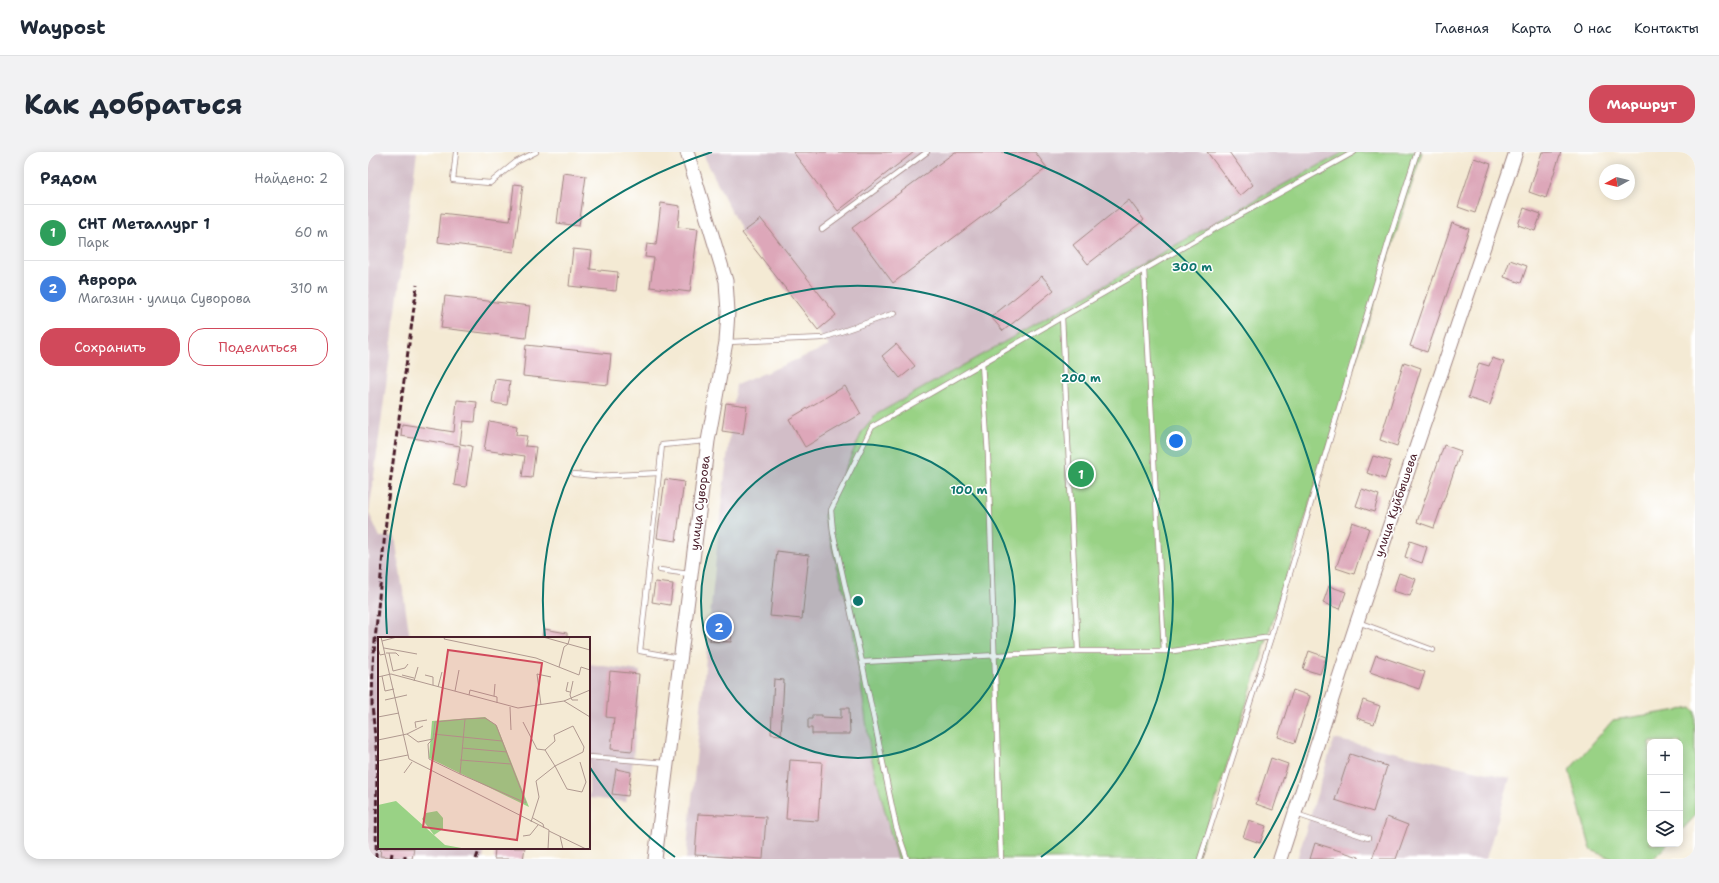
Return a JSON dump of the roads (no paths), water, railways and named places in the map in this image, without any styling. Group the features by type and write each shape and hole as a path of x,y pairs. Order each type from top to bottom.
{"main road":[{"name":"улица Суворова","path":"655,859 708,441 726,342 728,312 726,281 687,152"},
{"name":"улица Куйбышева","path":"1280,859 1357,622 1516,152"}],"lane":[{"path":"456,152 453,180 490,183 516,162 536,152"},
{"path":"822,229 927,152"},
{"path":"907,859 896,826 833,532 831,510 872,427 1144,270 1354,152"},
{"path":"1200,859 1271,637 1390,237 1417,152"},
{"path":"1144,270 1164,651"},
{"path":"726,342 823,338 895,313"},
{"path":"1062,317 1078,651"},
{"path":"982,364 988,455 1001,859"},
{"path":"680,658 640,651 662,445 708,441"},
{"path":"574,474 595,476 659,473"},
{"path":"660,570 691,574"},
{"path":"1357,622 1433,650"},
{"path":"862,662 1078,651 1164,651 1271,637"},
{"path":"590,757 666,763"},
{"path":"1295,814 1368,838"}],"railway":[{"path":"376,859 377,757 372,705 373,663 388,499 417,285"},
{"path":"476,859 480,849"},
{"path":"391,859 392,853"}],"place":[{"name":"СНТ Металлург 1","path":"1081,474"},
{"name":"Аврора","path":"719,627"}]}
